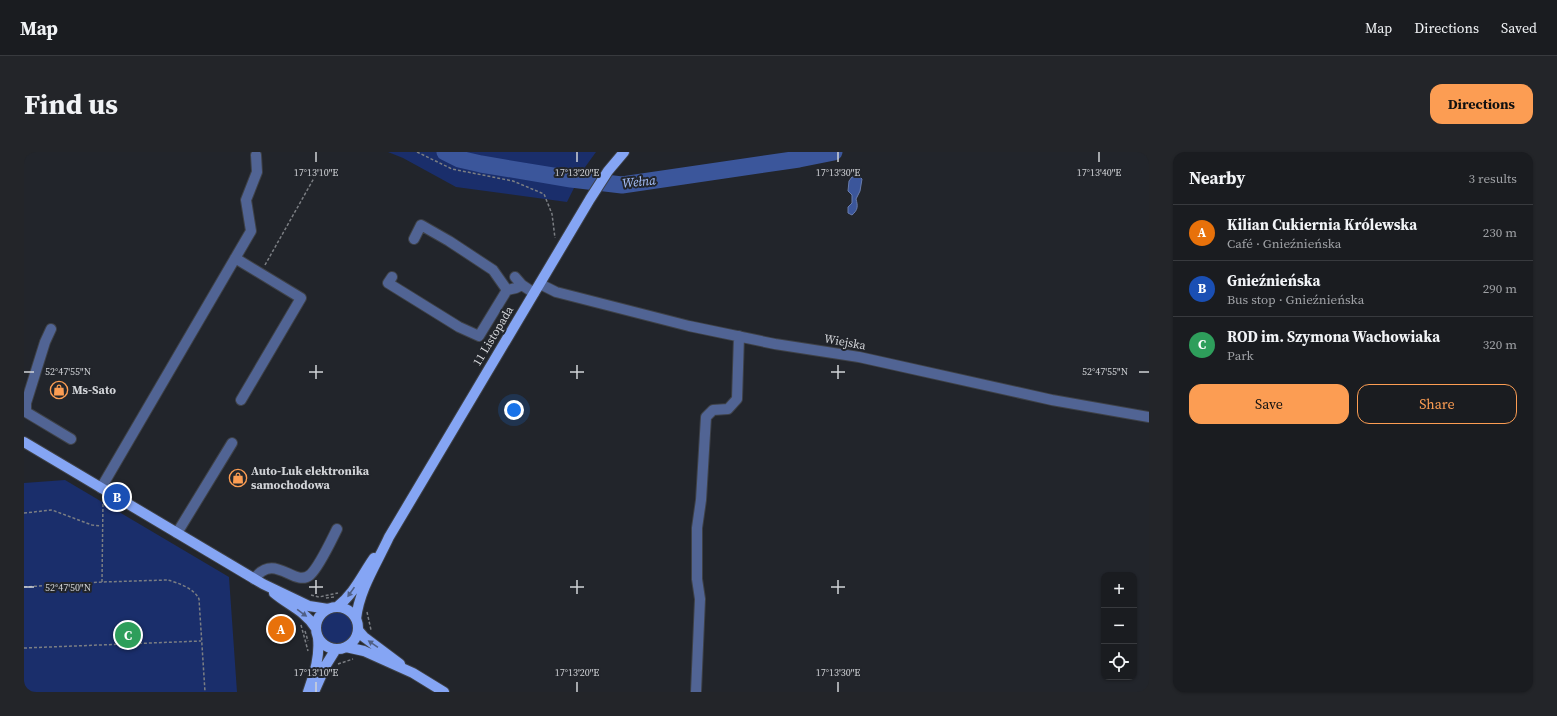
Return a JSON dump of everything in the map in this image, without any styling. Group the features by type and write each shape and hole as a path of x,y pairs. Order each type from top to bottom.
{"main road":[{"name":"11 Listopada","path":"356,619 361,594 389,537 590,199 608,170 624,152"},
{"path":"24,442 263,584 302,609 315,627 319,650 318,662 308,692"},
{"name":"11 Listopada","path":"332,608 345,601 389,537"},
{"path":"302,609 332,608 348,610 356,619 358,630 364,637 413,674"},
{"path":"315,627 319,616 332,608"},
{"path":"346,647 354,640 358,630"},
{"path":"318,638 325,646 336,649 346,647 364,651 413,674 444,692"},
{"path":"314,692 336,649"}],"street":[{"path":"104,489 251,232 246,200 257,172 256,155"},
{"path":"414,239 421,225 449,241 493,270 507,290"},
{"path":"235,258 301,298 241,400"},
{"path":"392,277 388,283 453,323 479,336 507,290 522,285"},
{"name":"Wiejska","path":"515,277 522,285 556,292 689,326 775,344 858,357 1052,400 1149,417"},
{"path":"51,329 45,342 26,403 25,413 71,439"},
{"path":"696,692 700,599 697,579 697,528 701,500 706,417 713,410 728,409 737,399 739,336"},
{"path":"177,533 232,443"},
{"path":"254,579 262,570 269,568 276,568 302,577 309,575 316,567 337,529"}],"path":[{"path":"417,152 452,168 513,181 544,194 552,214 555,242"},
{"path":"260,274 318,171 320,170"},
{"path":"102,582 102,502 104,489"},
{"path":"24,513 52,510 92,525 102,526"},
{"path":"24,588 102,582 167,580 193,591 198,595 199,599 204,692"},
{"path":"308,653 300,620 296,616 302,609 309,594 319,597 340,592"},
{"path":"367,608 371,632"},
{"path":"302,609 301,617 304,621 311,654"},
{"path":"24,648 201,641"},
{"path":"325,668 333,671 338,664 353,659"}],"shaded area":[{"path":"388,152 596,152 583,170 567,202 456,187 403,158"},
{"path":"852,177 860,177 862,179 860,191 856,199 857,208 852,215 848,213 848,207 852,203 852,195 848,191 849,181"},
{"path":"65,480 229,577 237,692 24,692 24,483"},
{"path":"337,612 346,615 350,619 353,628 350,637 346,641 337,644 328,641 324,637 321,628 324,619 328,615"}],"waterway":[{"name":"Wełna","path":"445,152 459,159 481,164 571,179 622,185 799,159 834,152"}],"place":[{"name":"Ms-Sato","path":"59,390"},
{"name":"Auto-Luk elektronika samochodowa","path":"238,478"},
{"name":"Gnieźnieńska","path":"117,497"},
{"name":"Kilian Cukiernia Królewska","path":"281,629"},
{"name":"ROD im. Szymona Wachowiaka","path":"128,635"}]}
